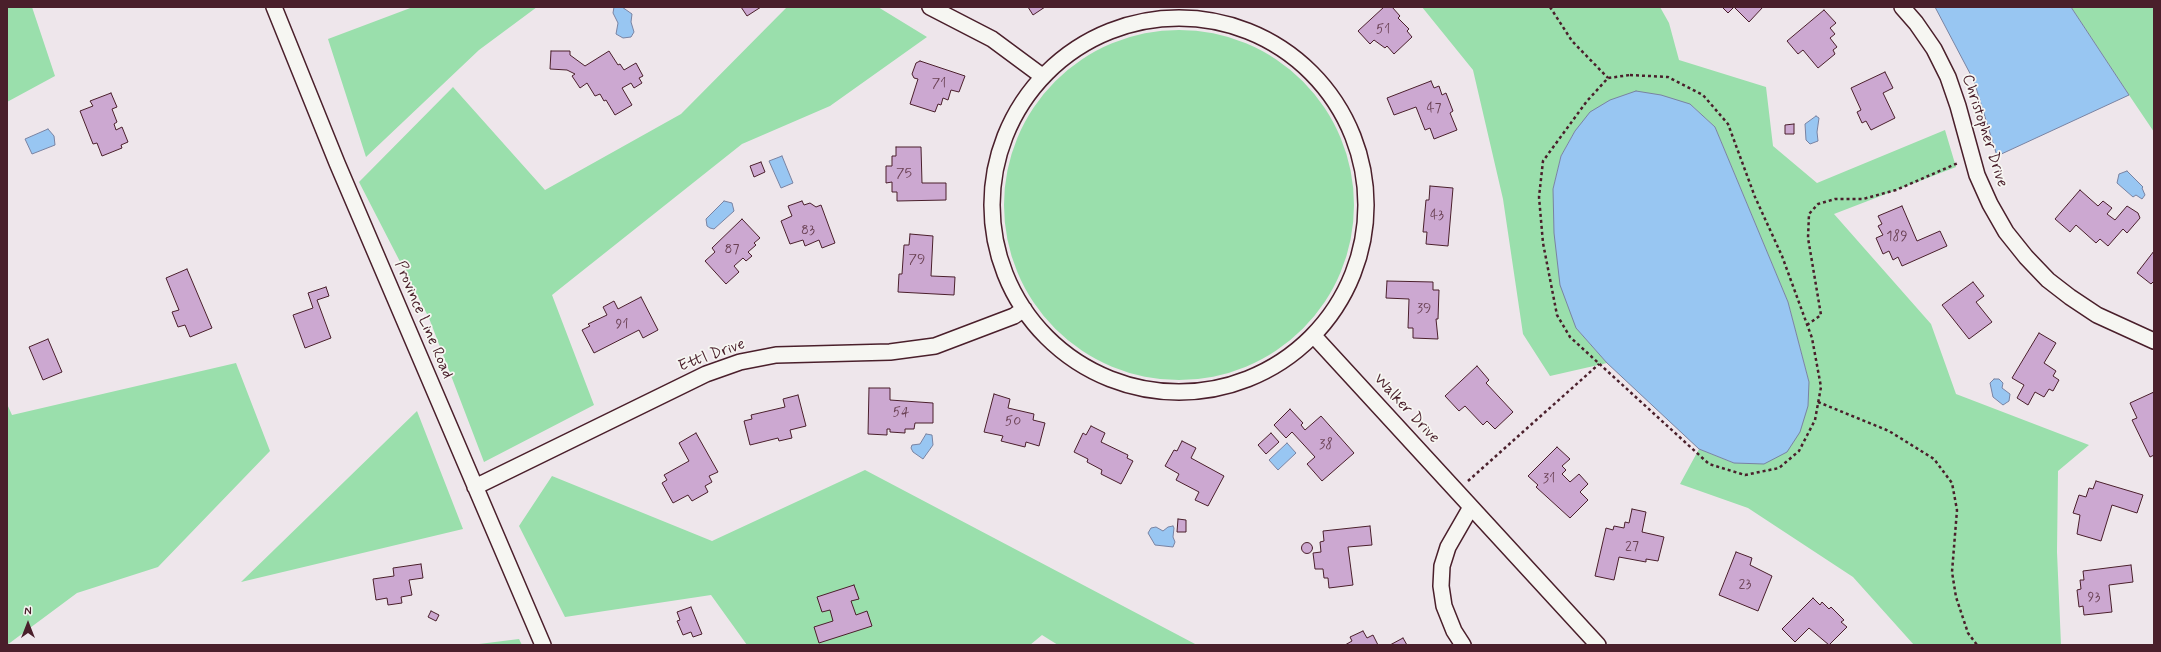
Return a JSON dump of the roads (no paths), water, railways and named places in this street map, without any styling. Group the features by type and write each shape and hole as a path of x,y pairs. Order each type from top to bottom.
{"street":[{"name":"Province Line Road","path":"274,7 337,163 542,645"},
{"path":"930,7 992,39 1042,76"},
{"name":"Christopher Drive","path":"1902,7 1916,23 1934,49 1948,77 1958,106 1976,175 2006,232 2026,258 2048,280 2097,315 2154,341"},
{"path":"1167,18 1212,21 1244,30 1271,42 1295,58 1315,76 1331,97 1346,122 1357,149 1364,178 1366,208 1363,237 1351,278 1331,315 1314,336 1292,355 1271,369 1247,380 1222,388 1193,392 1166,392 1144,389 1118,382 1091,370 1066,354 1046,336 1024,309 1011,286 1001,262 992,206 993,180 998,154 1007,130 1019,106 1042,76 1061,58 1086,42 1120,27 1141,21 1167,18"},
{"name":"Ettl Drive","path":"475,487 706,374 740,362 776,354 890,352 935,346 1014,316 1024,309"},
{"name":"Walker Drive","path":"1314,336 1598,645"},
{"path":"1463,645 1454,631 1444,606 1441,586 1442,566 1448,547 1471,507"}],"water":[{"path":"614,7 622,7 632,14 631,22 634,32 631,37 623,38 616,34 618,23 613,13"},
{"path":"1935,7 2071,7 2129,95 1997,156 1974,81"},
{"path":"1636,91 1661,95 1690,104 1715,127 1788,302 1809,382 1808,406 1800,432 1787,452 1764,464 1734,463 1699,449 1607,363 1576,328 1560,285 1554,233 1553,189 1561,156 1575,131 1590,112 1610,100"},
{"path":"1816,116 1819,118 1817,132 1818,141 1810,144 1806,140 1805,124"},
{"path":"48,129 54,136 55,145 32,154 25,139"},
{"path":"782,156 793,183 781,188 769,161"},
{"path":"2127,171 2143,187 2142,188 2145,195 2142,199 2136,195 2133,197 2117,183 2119,174"},
{"path":"724,201 732,203 734,211 714,229 710,228 707,226 706,219"},
{"path":"1994,379 1999,379 2003,383 2002,388 2010,394 2009,401 2003,405 1993,397 1990,383"},
{"path":"926,434 932,435 933,445 923,459 913,452 911,448 912,445 920,444"},
{"path":"1287,443 1296,453 1278,470 1269,460"},
{"path":"1173,526 1173,537 1175,542 1173,547 1155,545 1148,533 1151,528 1156,527 1163,531 1168,527"}]}
